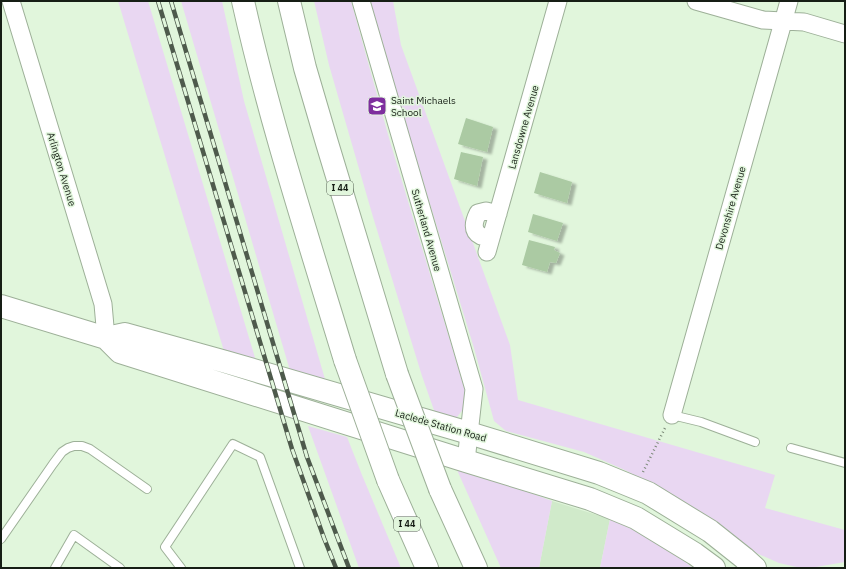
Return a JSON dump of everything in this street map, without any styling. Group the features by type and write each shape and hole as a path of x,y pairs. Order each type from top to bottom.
{"main road":[{"name":"I 44","path":"243,1 272,118 345,360 388,480 426,568"},
{"name":"I 44","path":"289,1 305,68 397,374 440,489 476,568"},
{"name":"Laclede Station Road","path":"1,306 106,338 120,352 590,499 636,518 695,554 714,568"},
{"name":"Laclede Station Road","path":"106,338 124,334 469,433 599,473 648,493 710,531 755,568"}],"street":[{"name":"Arlington Avenue","path":"12,1 103,304 106,338"},
{"name":"Sutherland Avenue","path":"361,1 474,389 466,461"},
{"name":"Lansdowne Avenue","path":"489,245 474,228 474,221 478,213 486,211 498,214 558,1"},
{"path":"696,1 764,20 804,22 845,34"},
{"name":"Devonshire Avenue","path":"672,415 789,1"}],"lane":[{"path":"672,415 701,422 755,442"},
{"path":"181,568 164,547 233,444 260,457 300,568"},
{"path":"1,539 53,464 62,452 68,448 82,446 90,449 147,489"},
{"path":"791,448 845,463"},
{"path":"55,568 74,535 120,568"}],"path":[{"path":"635,488 672,415"}],"shaded area":[{"path":"118,1 148,1 256,361 224,351"},
{"path":"181,1 222,1 244,101 327,386 291,374"},
{"path":"314,1 351,1 389,138 466,394 465,407 457,417 449,417 435,413 422,376 373,217 329,65"},
{"path":"368,1 393,1 401,45 510,345 518,400 775,475 765,508 845,530 845,562 810,568 801,568 779,563 756,553 692,510 627,471 584,452 506,431 494,421 474,348"},
{"path":"308,426 347,437 401,568 359,568"},
{"path":"457,470 552,501 539,568 501,568"},
{"path":"552,501 610,519 600,568 539,568"},
{"path":"610,519 645,535 674,553 693,568 600,568"}],"building":[{"path":"466,118 493,127 487,152 458,144"},
{"path":"461,152 483,157 477,186 454,179"},
{"path":"540,172 572,182 567,203 534,193"},
{"path":"533,214 563,223 557,241 528,232"},
{"path":"529,240 555,247 554,250 560,253 556,263 550,262 547,272 522,265"}],"railway":[{"path":"158,1 292,449 336,568"},
{"path":"171,1 307,457 349,568"}],"place":[{"name":"Saint Michaels School","path":"377,106"}]}
